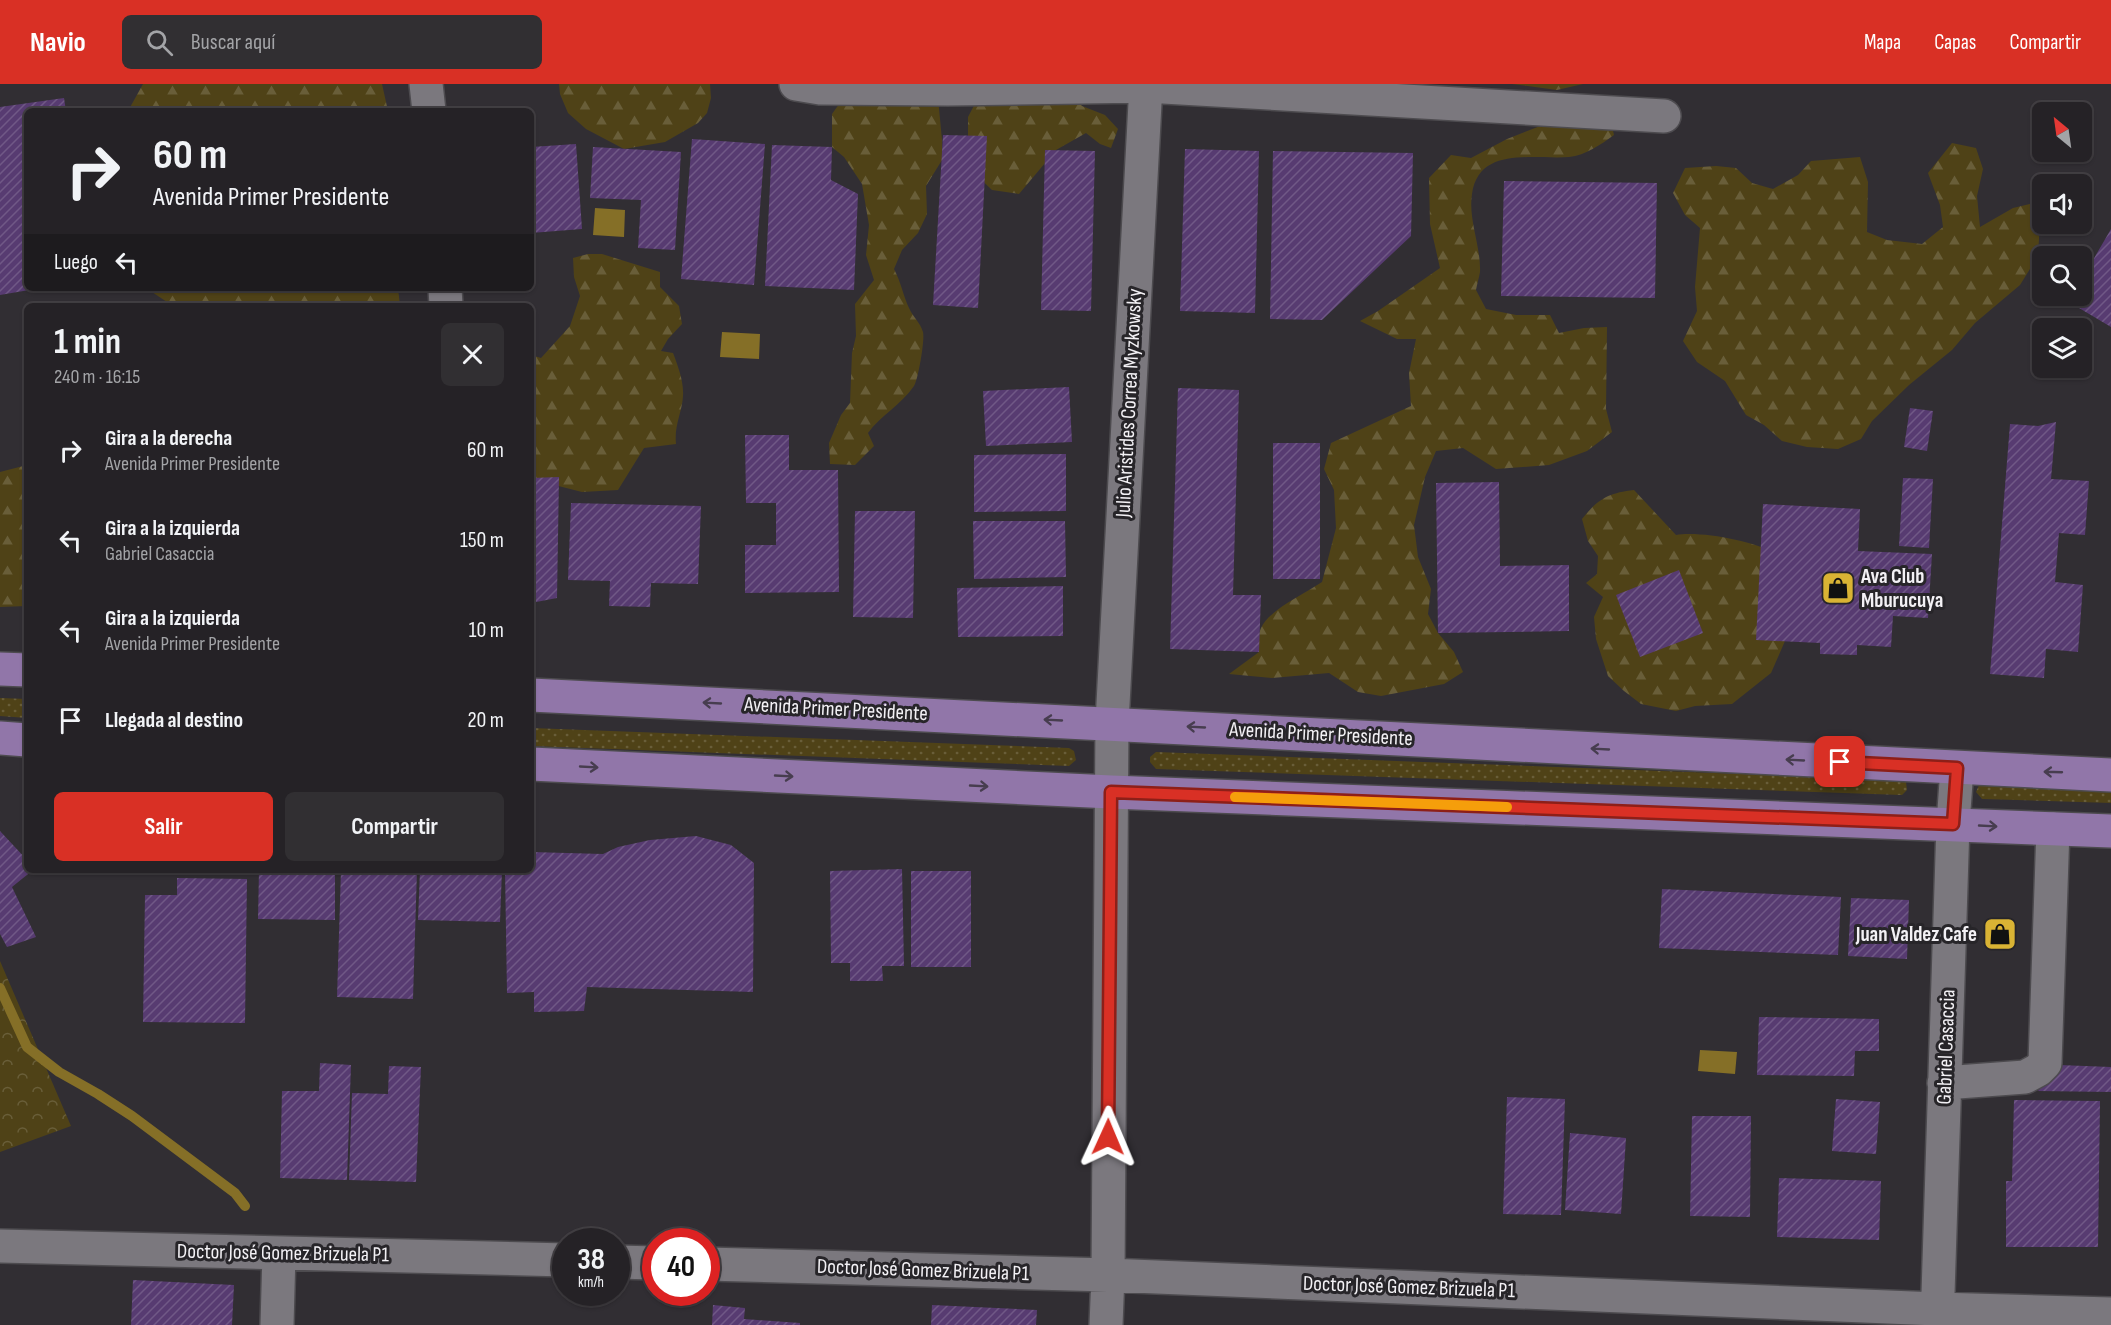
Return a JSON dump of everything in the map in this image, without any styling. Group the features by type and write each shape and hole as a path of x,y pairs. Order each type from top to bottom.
{"main road":[{"path":"0,669 24,670"},
{"name":"Avenida Primer Presidente","path":"534,695 2111,775"},
{"path":"0,738 24,740"},
{"path":"534,764 1111,778 2111,831"}],"street":[{"path":"426,84 429,108"},
{"path":"796,84 820,88 866,89 1146,85 1664,116"},
{"name":"Julio Aristides Correa Myzkowsky","path":"1111,778 1146,85"},
{"name":"Gabriel Casaccia","path":"1937,1317 1953,824 1957,768"},
{"path":"1106,1325 1111,778"},
{"path":"1944,1083 2025,1077 2045,1063 2054,829"},
{"name":"Doctor José Gomez Brizuela P1","path":"0,1246 552,1260"},
{"path":"277,1325 279,1253"},
{"name":"Doctor José Gomez Brizuela P1","path":"720,1264 1108,1275 1937,1317 2111,1314"}],"green space":[{"path":"143,84 382,84 387,108 130,108"},
{"path":"559,84 710,84 711,98 707,113 698,123 665,142 624,149 586,129 568,113 560,94"},
{"path":"1512,84 1583,84 1557,90"},
{"path":"1071,94 1082,106 1105,115 1118,129 1111,148 1100,144 1086,133 1056,150 1019,194 992,190 968,167 968,117 978,98"},
{"path":"938,98 942,160 926,186 927,214 918,233 902,250 894,269 909,308 923,332 916,382 903,399 868,433 874,446 855,465 830,464 829,443 841,415 850,403 852,353 856,336 855,304 874,280 866,255 869,225 862,184 844,157 832,147 832,114 842,100"},
{"path":"1608,111 1614,135 1598,146 1569,157 1511,158 1497,162 1485,168 1477,178 1472,194 1472,213 1480,262 1476,290 1486,309 1516,315 1550,315 1559,333 1584,328 1607,327 1606,409 1612,432 1587,451 1549,465 1496,469 1463,448 1436,451 1425,477 1414,525 1418,557 1431,589 1428,614 1438,633 1454,652 1463,672 1444,684 1381,696 1358,692 1329,673 1272,678 1229,674 1259,652 1260,630 1271,615 1322,582 1336,528 1334,490 1324,469 1331,443 1411,406 1409,373 1416,339 1397,339 1360,321 1440,268 1430,224 1429,178 1451,155 1471,158 1507,139 1548,123"},
{"path":"1952,143 1976,148 1983,169 1977,196 1980,227 2013,208 2032,203 2032,234 2039,234 2039,246 2032,246 2032,266 2020,285 1975,323 1952,350 1909,385 1872,421 1861,439 1838,449 1807,447 1782,441 1764,425 1746,415 1725,381 1697,362 1683,341 1697,311 1695,287 1700,228 1685,215 1673,193 1685,168 1716,166 1736,168 1752,183 1773,189 1798,175 1811,161 1860,157 1868,182 1867,232 1887,240 1922,244 1943,227 1940,205 1928,173"},
{"path":"588,254 602,254 660,272 660,287 679,306 682,324 668,339 661,351 673,353 682,380 683,396 676,431 676,444 644,448 618,490 582,492 534,480 534,356 541,358 570,326 580,296 574,277 573,258"},
{"path":"150,291 398,291 400,303 168,303"},
{"path":"24,466 24,606 0,607 0,472"},
{"path":"1634,490 1676,535 1699,534 1727,538 1775,553 1785,641 1771,673 1732,704 1695,706 1676,711 1641,704 1608,676 1596,639 1594,617 1603,597 1586,583 1597,574 1598,556 1588,541 1582,519 1593,506 1604,498"},
{"path":"0,698 24,699 24,718 0,716"},
{"path":"534,728 1069,748 1074,751 1076,760 1069,766 534,746"},
{"path":"1156,752 1903,780 1906,782 1907,790 1902,795 1156,769 1150,762 1150,757"},
{"path":"1980,783 2111,787 2111,803 1982,799 1976,792"},
{"path":"0,961 71,1126 0,1152"}],"shaded area":[{"path":"595,208 625,210 624,237 593,235"},
{"path":"722,332 760,334 759,359 720,357"},
{"path":"1700,1050 1737,1052 1735,1074 1698,1071"}],"building":[{"path":"64,98 66,108 24,108 24,291 0,295 0,107"},
{"path":"943,135 987,136 978,308 933,305"},
{"path":"692,139 765,144 754,285 681,279"},
{"path":"576,144 582,229 534,233 534,147"},
{"path":"772,145 832,147 831,180 858,194 854,290 765,286"},
{"path":"593,147 681,152 675,250 638,248 641,200 590,198"},
{"path":"1185,149 1259,151 1255,313 1180,311"},
{"path":"1045,150 1095,151 1091,311 1041,310"},
{"path":"1273,151 1413,153 1411,236 1322,320 1270,319"},
{"path":"1504,181 1657,183 1655,298 1501,296"},
{"path":"2111,229 2111,327 2076,306 2092,306 2092,262"},
{"path":"1069,387 1072,442 986,446 983,391"},
{"path":"1178,388 1239,390 1233,595 1261,595 1259,652 1170,649"},
{"path":"1910,408 1933,411 1927,451 1904,447"},
{"path":"2056,422 2051,479 2089,481 2085,535 2059,533 2055,582 2083,585 2078,652 2046,649 2044,678 1990,674 2010,424 2038,426"},
{"path":"745,435 789,435 789,470 838,470 839,592 745,593 745,545 776,545 776,503 746,503"},
{"path":"1273,443 1320,443 1320,579 1273,579"},
{"path":"1066,454 1066,511 974,512 974,455"},
{"path":"559,477 557,598 534,602 534,478"},
{"path":"1903,478 1933,479 1929,548 1899,546"},
{"path":"1499,482 1500,566 1569,565 1569,631 1438,633 1436,483"},
{"path":"571,503 701,506 698,584 651,583 650,607 609,606 610,581 568,580"},
{"path":"1763,504 1860,509 1858,551 1932,554 1928,618 1893,616 1891,647 1857,645 1857,655 1820,654 1820,643 1756,640"},
{"path":"855,511 915,511 913,618 853,617"},
{"path":"973,521 1065,521 1066,577 974,579"},
{"path":"1679,570 1703,633 1640,657 1616,595"},
{"path":"1063,586 1063,636 958,637 957,588"},
{"path":"0,831 24,857 24,873 29,873 12,887 36,937 7,947 0,934"},
{"path":"696,836 731,845 754,863 753,992 587,987 584,1011 534,1012 534,992 507,993 505,873 534,873 534,852 603,854 618,847 650,840"},
{"path":"902,869 904,966 882,966 883,981 850,981 850,963 831,963 830,871"},
{"path":"911,871 971,871 971,967 911,967"},
{"path":"259,873 335,873 335,920 258,919"},
{"path":"341,873 417,873 413,999 337,997"},
{"path":"420,873 502,873 500,922 418,920"},
{"path":"177,878 247,879 245,1023 143,1022 145,895 177,895"},
{"path":"1662,889 1841,897 1838,955 1659,948"},
{"path":"1851,898 1909,900 1907,959 1848,956"},
{"path":"1759,1017 1879,1019 1879,1051 1855,1051 1854,1076 1757,1075"},
{"path":"320,1063 351,1065 347,1180 280,1178 282,1091 319,1091"},
{"path":"2059,1065 2111,1067 2111,1092 2038,1091"},
{"path":"389,1066 421,1067 416,1182 349,1180 352,1093 388,1094"},
{"path":"1507,1097 1565,1099 1561,1215 1503,1214"},
{"path":"1836,1099 1880,1102 1876,1154 1832,1151"},
{"path":"2014,1100 2100,1101 2098,1247 2006,1247 2006,1181 2012,1181"},
{"path":"1692,1116 1751,1116 1750,1217 1690,1216"},
{"path":"1570,1133 1626,1138 1621,1214 1565,1210"},
{"path":"1779,1178 1881,1181 1879,1240 1777,1237"},
{"path":"133,1280 234,1285 232,1325 131,1325"},
{"path":"932,1305 1037,1310 1036,1325 931,1325"},
{"path":"713,1306 720,1306 745,1308 744,1319 800,1323 800,1325 712,1325"}],"waterway":[{"path":"0,988 27,1047 59,1072 132,1116 235,1193 245,1206"}],"slow traffic":[{"path":"1235,797 1507,807"}],"place":[{"name":"Ava Club Mburucuya","path":"1838,588"},
{"name":"Juan Valdez Cafe","path":"2000,934"}],"route":[{"path":"1108,1137 1111,792 1953,824 1957,768 1840,762"}]}
